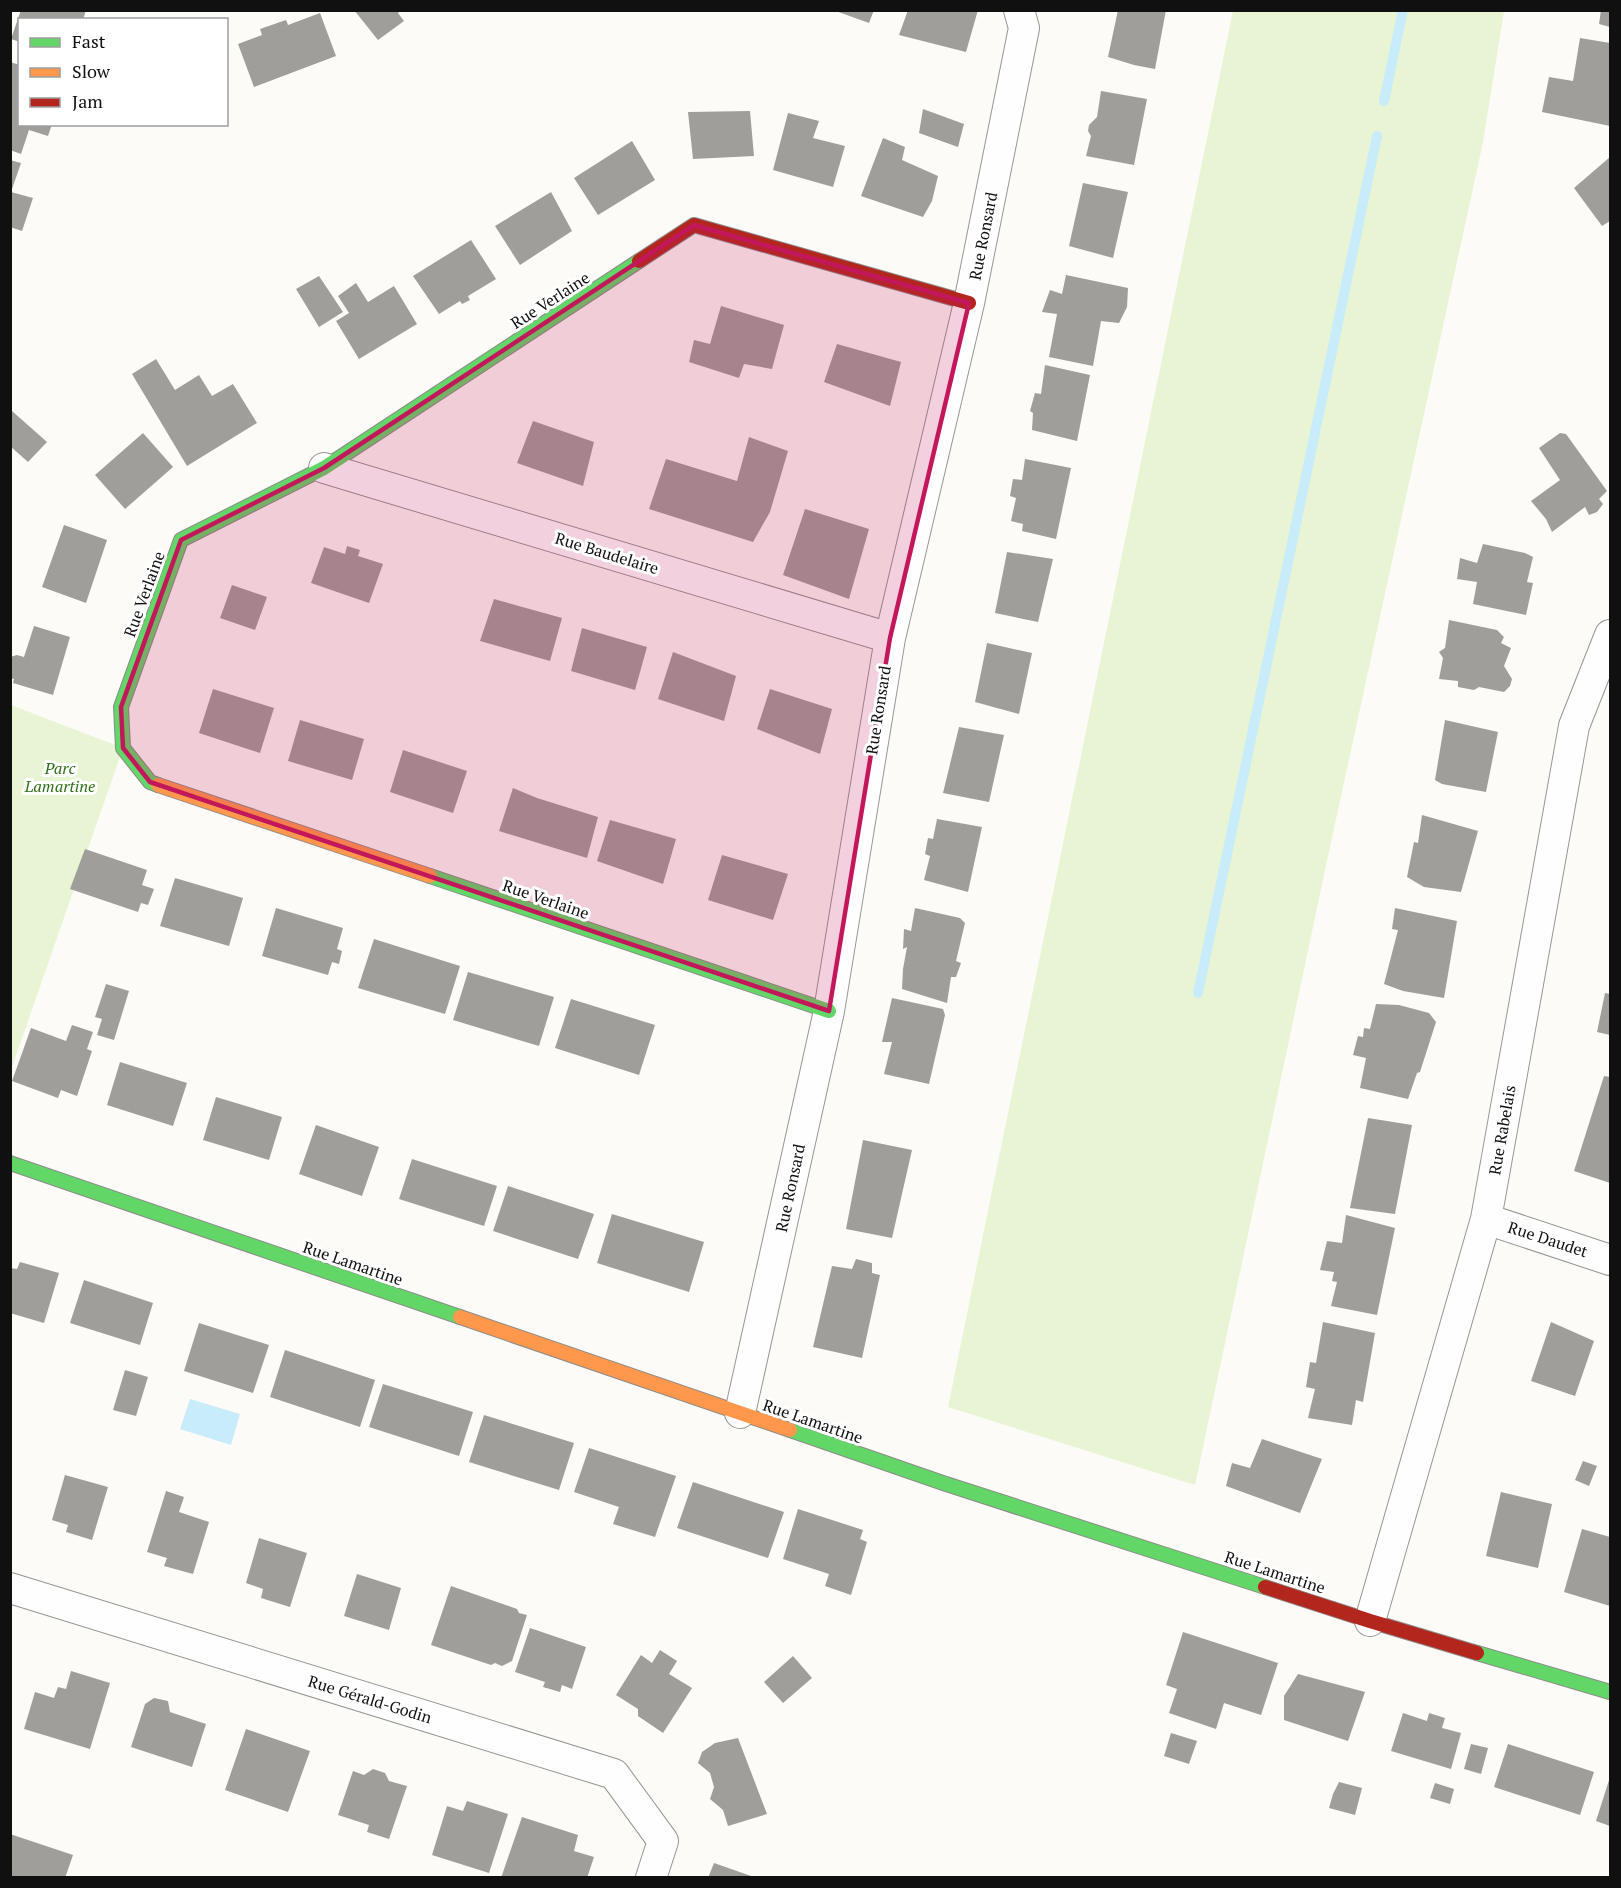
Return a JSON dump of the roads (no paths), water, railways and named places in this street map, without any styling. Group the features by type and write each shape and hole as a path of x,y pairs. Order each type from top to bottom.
{"street":[{"name":"Rue Ronsard","path":"740,1413 829,1011 890,638 969,303 1024,28 1019,10"},
{"name":"Rue Verlaine","path":"829,1011 150,782 123,748 121,707 182,540 324,468 694,225 969,303"},
{"name":"Rue Baudelaire","path":"324,468 890,638"},
{"name":"Rue Rabelais","path":"1370,1621 1486,1219 1574,726 1611,635"},
{"name":"Rue Lamartine","path":"10,1163 943,1483 1370,1621 1611,1692"},
{"name":"Rue Daudet","path":"1486,1219 1611,1260"},
{"name":"Rue Gérald-Godin","path":"10,1588 614,1774 663,1841 651,1878"}],"water":[{"path":"190,1399 240,1414 231,1445 180,1429"}],"waterway":[{"path":"1384,101 1403,10"},
{"path":"1198,993 1377,136"}],"park label":[{"name":"Parc Lamartine","path":"60,777"}]}
